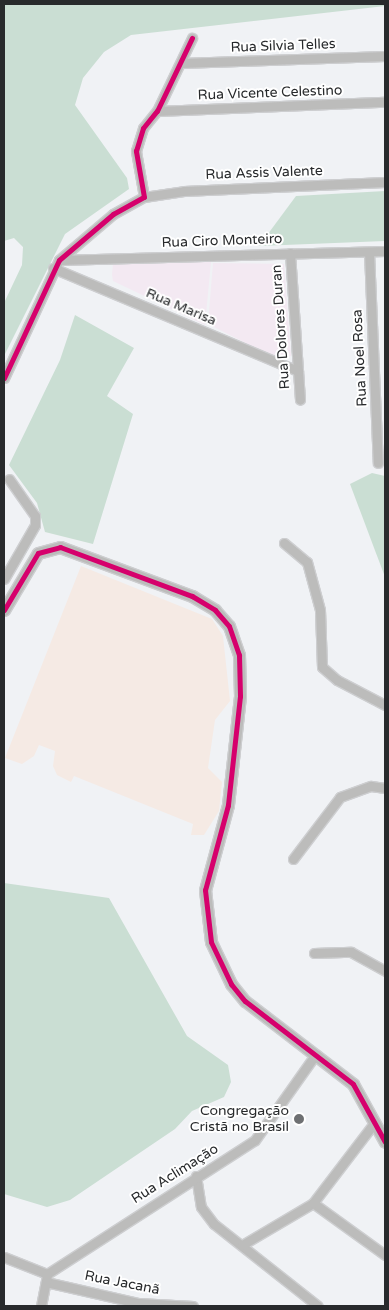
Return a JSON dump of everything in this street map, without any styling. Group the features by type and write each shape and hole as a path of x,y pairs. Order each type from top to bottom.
{"street":[{"path":"144,197 136,151 143,128 157,111 182,63 192,38"},
{"name":"Rua Silvia Telles","path":"182,63 385,56"},
{"name":"Rua Vicente Celestino","path":"157,111 385,102"},
{"name":"Rua Assis Valente","path":"4,378 53,268 59,260 113,214 144,197 184,190 385,182"},
{"name":"Rua Ciro Monteiro","path":"59,260 385,251"},
{"name":"Rua Noel Rosa","path":"369,252 378,462"},
{"name":"Rua Dolores Duran","path":"290,253 300,400"},
{"name":"Rua Marisa","path":"53,268 298,371"},
{"path":"4,579 35,526 34,516 9,479"},
{"path":"284,543 307,562 320,610 322,666 337,680 385,705"},
{"path":"4,610 38,553 60,547 192,596 215,610 230,626 238,655 240,696 228,805 205,890 207,930 231,984 245,1001 353,1084 385,1142"},
{"path":"293,859 340,797 371,786 385,788"},
{"path":"314,953 351,952 385,971"},
{"name":"Rua Aclimação","path":"46,1278 196,1176 255,1140 316,1054"},
{"path":"242,1245 313,1203 375,1122"},
{"path":"196,1176 201,1207 214,1224 318,1306"},
{"path":"313,1203 385,1255"},
{"name":"Rua Jacanã","path":"4,1257 46,1278 138,1303 193,1306"},
{"path":"41,1306 46,1278"}],"shaded area":[{"path":"211,262 205,325 113,281 112,275 113,263"},
{"path":"213,263 284,264 291,356 275,358 208,324"},
{"path":"81,566 212,619 223,636 230,701 215,720 208,768 222,782 219,811 204,835 191,835 193,824 74,776 71,782 57,775 53,766 55,751 39,745 34,756 22,764 5,758"}],"green space":[{"path":"4,4 385,4 385,6 131,35 104,52 83,78 75,105 127,178 129,189 65,234 4,356 4,303 22,265 23,247 14,238 4,241"},
{"path":"385,191 385,241 259,246 296,196"},
{"path":"75,315 134,348 107,396 133,414 93,544 45,532 37,503 9,465 60,360"},
{"path":"372,473 385,476 385,577 350,484"},
{"path":"4,883 109,898 187,1036 228,1065 231,1082 224,1097 192,1111 175,1129 70,1200 47,1207 4,1194"}],"cycle path":[{"path":"4,378 59,260 113,214 144,197 136,151 143,128 157,111 192,38"},
{"path":"4,610 38,553 60,547 192,596 215,610 229,626 239,655 240,696 228,805 205,890 211,942 231,984 245,1001 353,1084 385,1142"}],"place":[{"name":"Congregação Cristã no Brasil","path":"299,1119"}]}
